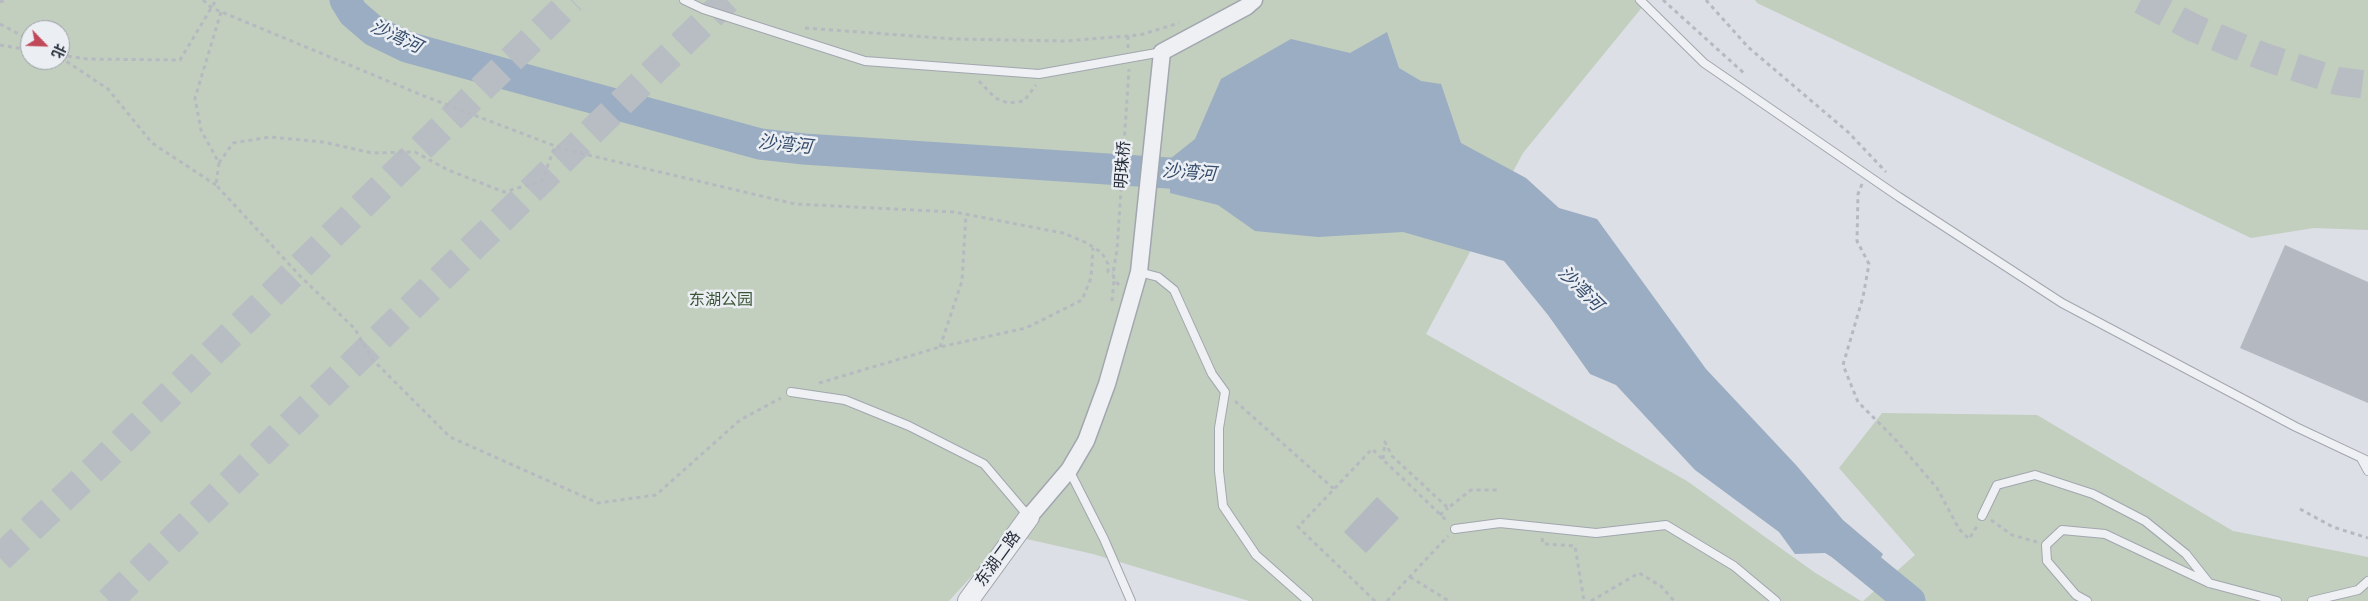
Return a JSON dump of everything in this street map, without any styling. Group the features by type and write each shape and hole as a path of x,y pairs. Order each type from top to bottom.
{"street":[{"path":"1162,52 1246,7 1254,0"},
{"name":"明珠桥","path":"1029,517 1069,470 1086,441 1107,384 1138,272 1162,52"},
{"name":"东湖二路","path":"968,601 1029,517"}],"lane":[{"path":"684,0 703,9 865,60 1042,73 1162,52"},
{"path":"1640,0 1704,63 1866,175 2062,303 2296,427 2364,460 2368,471"},
{"path":"1138,272 1158,276 1174,290 1212,374 1225,392 1219,428 1219,471 1224,506 1256,554 1308,601"},
{"path":"791,392 845,400 909,426 984,464 1029,517"},
{"path":"1069,470 1104,539 1131,601"},
{"path":"1982,516 1997,485 2035,475 2093,494 2145,521 2186,554 2209,583"},
{"path":"1455,529 1500,523 1596,533 1666,525 1734,566 1776,601"},
{"path":"2087,601 2076,595 2047,561 2046,545 2062,530 2104,534 2209,583 2276,601"},
{"path":"2312,601 2358,590 2368,581"}],"path":[{"path":"0,2 5,0"},
{"path":"203,0 212,8 221,12 424,96 555,146 795,204 966,214 1063,233 1102,254 1108,264 1108,272 1113,273 1114,279 1121,288"},
{"path":"70,57 180,60 216,0"},
{"path":"1663,0 1748,77"},
{"path":"1706,0 1748,46 1848,132 1892,179"},
{"path":"219,162 201,130 195,98 221,12"},
{"path":"795,27 954,39 1065,41 1140,35 1183,21"},
{"path":"0,24 20,35"},
{"path":"0,45 20,48"},
{"path":"70,63 108,88 152,143 216,185 301,277 355,329 372,359 450,437 598,503 656,495 740,420 791,392 940,347 1026,328 1082,300 1091,278 1094,248"},
{"path":"971,69 981,84 995,98 1008,103 1024,101 1037,84 1042,73"},
{"name":"明珠桥","path":"1113,273 1128,80"},
{"path":"216,185 219,162 232,143 270,137 323,142 372,153 415,152 448,170 504,192 542,181 555,146"},
{"path":"1866,175 1858,194 1857,241 1869,264 1863,297 1843,365 1858,402 1894,438 1937,488 1959,529 1969,539 1982,516 2012,535 2046,545"},
{"path":"940,347 962,281 966,214"},
{"path":"1225,392 1334,489"},
{"path":"1383,460 1385,442 1392,456 1448,508"},
{"path":"1375,601 1298,527 1372,449 1455,529 1387,601"},
{"path":"1440,515 1471,490 1497,490"},
{"path":"2300,509 2333,527 2368,538"},
{"path":"1543,544 1575,546 1584,601"},
{"path":"1591,601 1639,573 1661,586 1674,601"},
{"path":"1410,577 1449,601"}],"green space":[{"name":"东湖公园","path":"0,0 1648,0 1523,153 1426,334 1687,481 1814,572 1861,601 1249,601 1093,554 1009,535 949,601 0,601"},
{"path":"1755,0 2368,0 2368,230 2314,228 2251,238 1757,3"},
{"path":"1882,413 2037,415 2233,531 2368,557 2368,601 1863,601 1915,555 1839,468"}],"water":[{"path":"1387,32 1399,68 1421,81 1441,84 1461,143 1526,178 1559,208 1597,219 1706,369 1796,465 1843,520 1883,554 1869,579 1825,553 1795,554 1779,532 1695,470 1616,385 1590,374 1548,315 1504,261 1403,232 1318,237 1255,231 1218,205 1170,193 1170,159 1195,139 1221,79 1291,39 1350,53"}],"building":[{"path":"2285,245 2368,282 2368,403 2240,348"},
{"path":"1377,497 1399,518 1366,553 1344,532"}],"waterway":[{"name":"沙湾河","path":"345,0 353,13 374,31 407,47 760,144 804,149 1214,176"},
{"name":"沙湾河","path":"1839,543 1910,601"}],"tunnel":[{"path":"0,558 95,468 572,0"},
{"path":"109,601 727,0"},
{"path":"2141,0 2194,28 2262,56 2337,81 2368,85"}]}
